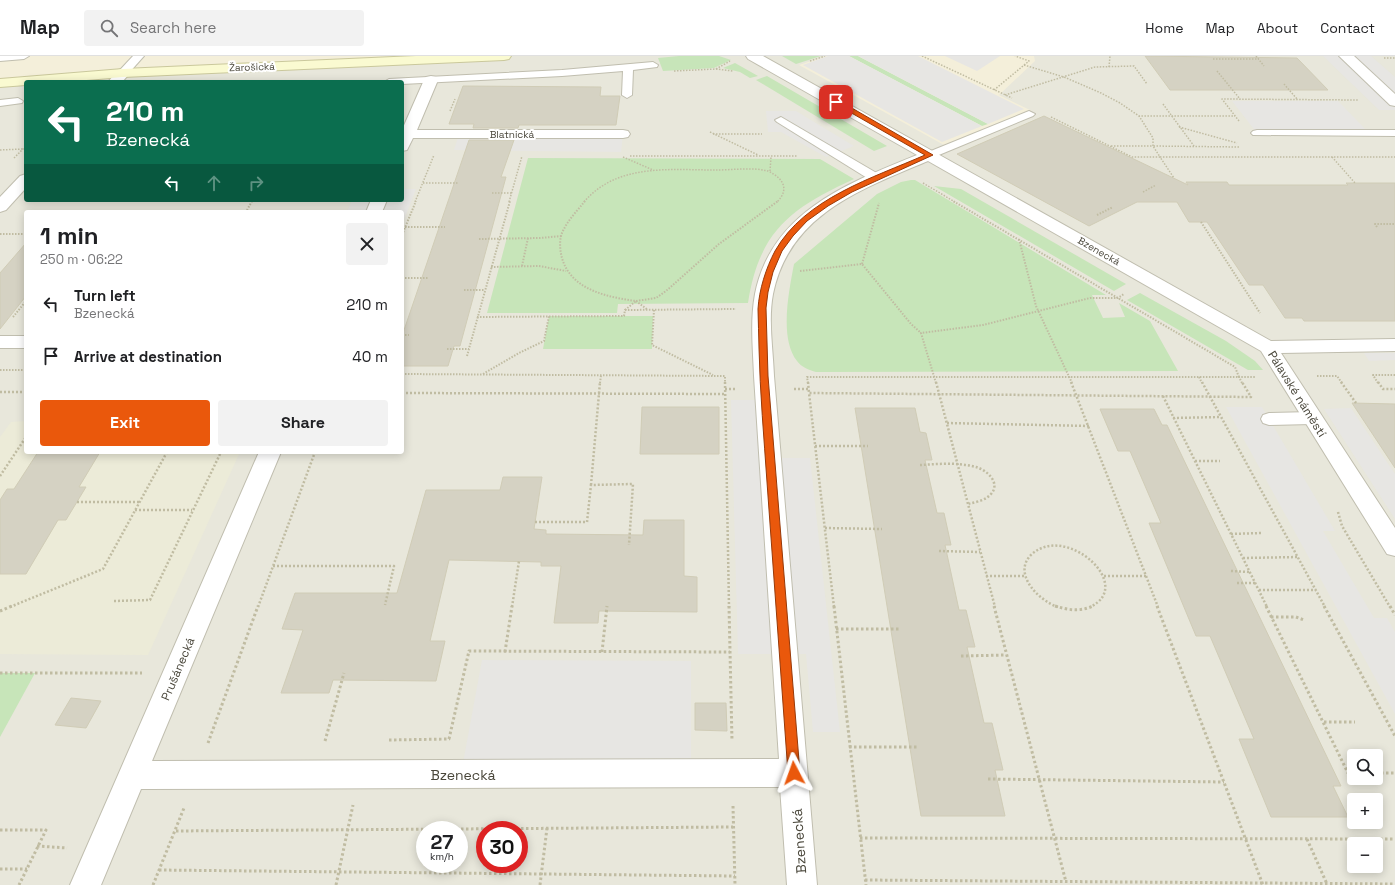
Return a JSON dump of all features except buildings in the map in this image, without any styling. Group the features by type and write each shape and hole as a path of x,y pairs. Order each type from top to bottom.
{"main road":[{"name":"Žarošická","path":"71,80 504,56"},
{"name":"Žarošická","path":"0,83 24,82"}],"street":[{"name":"Bzenecká","path":"753,56 1268,346"},
{"path":"1346,56 1395,102"},
{"path":"405,134 431,80"},
{"name":"Blatnická","path":"405,134 623,134"},
{"name":"Bzenecká","path":"802,885 764,376 762,308 764,292 778,251 790,234 804,220 826,204 855,188 930,155"},
{"path":"0,207 24,181"},
{"path":"0,342 24,342"},
{"name":"Pálavské náměstí","path":"1395,345 1268,346 1285,376 1395,547"},
{"name":"Prušánecká","path":"85,885 269,454"},
{"name":"Bzenecká","path":"132,775 794,773"}],"lane":[{"path":"0,58 24,56"},
{"path":"119,78 139,56"},
{"path":"404,81 628,71 653,65"},
{"path":"628,71 628,95"},
{"path":"0,103 18,101"},
{"path":"930,155 1029,114"},
{"path":"780,120 876,178"},
{"path":"1257,133 1395,133"},
{"path":"1270,419 1312,418"}],"path":[{"path":"994,90 1029,61 1015,56"},
{"path":"1108,67 1110,56"},
{"path":"1256,56 1264,66"},
{"path":"1381,58 1395,58"},
{"path":"716,69 734,59"},
{"path":"1213,59 1259,59"},
{"path":"1024,65 1064,77 1120,102 1139,116 1153,138 1153,146 1111,146"},
{"path":"1005,95 1095,67 1134,66 1147,84"},
{"path":"628,71 716,69 729,70 738,73"},
{"path":"1217,71 1240,99"},
{"path":"1284,84 1297,100"},
{"path":"1163,104 1194,147"},
{"path":"1139,116 1235,116"},
{"path":"1180,126 1242,145"},
{"path":"710,132 760,156"},
{"path":"713,134 802,133"},
{"path":"1311,133 1355,183"},
{"path":"0,150 24,149"},
{"path":"434,155 405,228 445,228"},
{"path":"467,356 522,155"},
{"path":"654,170 622,156 800,156"},
{"path":"770,171 771,157"},
{"path":"654,170 770,171 781,180 784,188 782,196 776,202 719,244 656,298 636,300 602,295 578,282 567,271 563,263 561,251 562,236 588,197 599,186 629,174 654,170"},
{"path":"809,393 1251,397 1235,367 922,182"},
{"path":"422,183 459,184"},
{"path":"1143,192 1156,185"},
{"path":"492,193 512,193"},
{"path":"862,264 879,202"},
{"path":"1097,215 1113,207"},
{"path":"1202,222 1262,315"},
{"path":"1377,227 1374,224 1395,224"},
{"path":"0,234 24,234"},
{"path":"479,239 562,236"},
{"path":"522,266 528,238"},
{"path":"1018,238 1038,311 1071,378 1263,884"},
{"path":"800,271 862,264"},
{"path":"862,264 911,324 921,333 936,377 1038,780 1066,882"},
{"path":"492,267 553,267 567,271"},
{"path":"404,278 428,278"},
{"path":"921,333 983,325 1090,298 1118,298 1148,279"},
{"path":"464,290 485,290"},
{"path":"477,317 624,316 626,310 636,300"},
{"path":"636,300 648,310"},
{"path":"626,310 762,308"},
{"path":"654,310 652,345 715,376"},
{"path":"483,374 519,353 544,341 549,316"},
{"path":"404,334 409,335"},
{"path":"447,349 469,349"},
{"path":"0,375 2,370 24,370"},
{"path":"404,374 725,376 735,885"},
{"path":"535,522 587,522 602,375"},
{"path":"1395,375 1373,375 1383,389 1395,389"},
{"path":"1329,376 1337,376 1356,404"},
{"path":"866,885 807,377 1263,377"},
{"path":"1199,377 1395,736"},
{"path":"0,392 24,392"},
{"path":"404,393 726,394"},
{"path":"1163,396 1347,771"},
{"path":"1174,418 1222,417"},
{"path":"947,423 1089,426"},
{"path":"0,476 24,441"},
{"path":"815,446 868,446"},
{"path":"0,611 103,568 166,454"},
{"path":"114,601 150,600 219,454"},
{"path":"153,885 176,831 314,454"},
{"path":"1195,461 1220,461"},
{"path":"920,465 958,464 984,469 991,475 994,482 993,490 990,496 968,504"},
{"path":"591,485 633,484 629,545"},
{"path":"77,502 139,502"},
{"path":"135,510 193,510"},
{"path":"825,528 882,529"},
{"path":"1231,534 1261,534"},
{"path":"1048,546 1061,546 1081,553 1098,565 1104,576 1106,585 1104,594 1100,601 1092,607 1082,610 1070,610 1058,607 1036,594 1029,585 1025,576 1024,565 1028,556 1037,550 1048,546"},
{"path":"939,551 980,552"},
{"path":"1243,558 1298,557"},
{"path":"505,652 518,561"},
{"path":"273,566 394,566 385,604"},
{"path":"1231,572 1250,572"},
{"path":"986,576 1025,576"},
{"path":"1104,576 1146,576"},
{"path":"1237,583 1255,583"},
{"path":"1259,590 1316,590"},
{"path":"602,652 607,606"},
{"path":"1271,617 1296,617 1304,620"},
{"path":"836,629 899,629"},
{"path":"387,740 449,739 469,651 730,652"},
{"path":"961,656 1006,655"},
{"path":"0,673 147,673"},
{"path":"325,741 344,673"},
{"path":"1324,722 1355,722"},
{"path":"317,741 332,740"},
{"path":"209,742 217,742"},
{"path":"849,747 918,747"},
{"path":"1383,773 1395,773"},
{"path":"336,885 360,775"},
{"path":"988,779 1224,782"},
{"path":"176,831 733,827"},
{"path":"540,885 547,828"},
{"path":"0,830 46,830 19,885"},
{"path":"860,838 1395,839"},
{"path":"1308,839 1327,884"},
{"path":"37,846 71,848"},
{"path":"0,869 27,869"},
{"path":"159,870 735,876"},
{"path":"865,880 1209,884 1395,884"}],"shaded area":[{"path":"0,56 504,56 56,80 24,80 24,82 0,83"},
{"path":"504,56 1395,56 1395,885 0,885 0,83 24,82 24,202 404,202 404,80 56,80"},
{"path":"827,56 1034,56 1035,61 999,95 1032,111 944,145 799,65"},
{"path":"828,56 849,56 982,126 942,142 803,65"},
{"path":"858,56 918,56 1024,109 988,124"},
{"path":"945,56 1000,56 977,71"},
{"path":"1323,56 1371,56 1395,77 1395,110 1379,110"},
{"path":"1232,101 1338,101 1369,133 1257,133"},
{"path":"766,111 796,111 854,146 826,157 781,132 768,132"},
{"path":"459,134 623,134 621,152 454,150"},
{"path":"404,189 416,189 404,220 404,210 348,210 351,202 404,202"},
{"path":"1364,353 1395,353 1395,360 1369,361"},
{"path":"731,400 755,400 759,458 810,458 840,732 813,732 806,654 738,654"},
{"path":"1226,407 1262,407 1335,531 1323,531 1374,618 1387,618 1395,632 1395,714"},
{"path":"1351,408 1395,474 1395,519 1324,409"},
{"path":"24,421 24,454 239,454 148,655 0,654 0,437 11,422"},
{"path":"482,660 691,661 691,774 461,774"}],"green space":[{"path":"679,56 719,56 731,60 714,68 663,71 658,58"},
{"path":"782,56 821,56 796,64"},
{"path":"849,56 858,56 988,124 982,126"},
{"path":"735,63 758,76 750,78 740,72 723,68"},
{"path":"767,76 887,146 874,151 756,80"},
{"path":"528,158 820,159 854,179 812,200 782,225 770,240 760,257 753,278 748,303 618,304 617,313 487,313"},
{"path":"915,180 1106,295 1092,295 1103,318 1125,317 1119,303 1150,321 1178,371 816,372 803,367 791,351 788,340 788,300 794,264 877,194 901,182"},
{"path":"934,186 961,189 1126,284 1114,291"},
{"path":"1140,293 1226,341 1255,361 1263,370 1248,370 1127,300"},
{"path":"549,316 653,316 652,349 543,349"},
{"path":"0,673 35,673 0,737"}],"route":[{"path":"794,773 764,376 762,308 764,292 778,251 790,234 804,220 826,204 867,182 930,155 836,102"}]}
